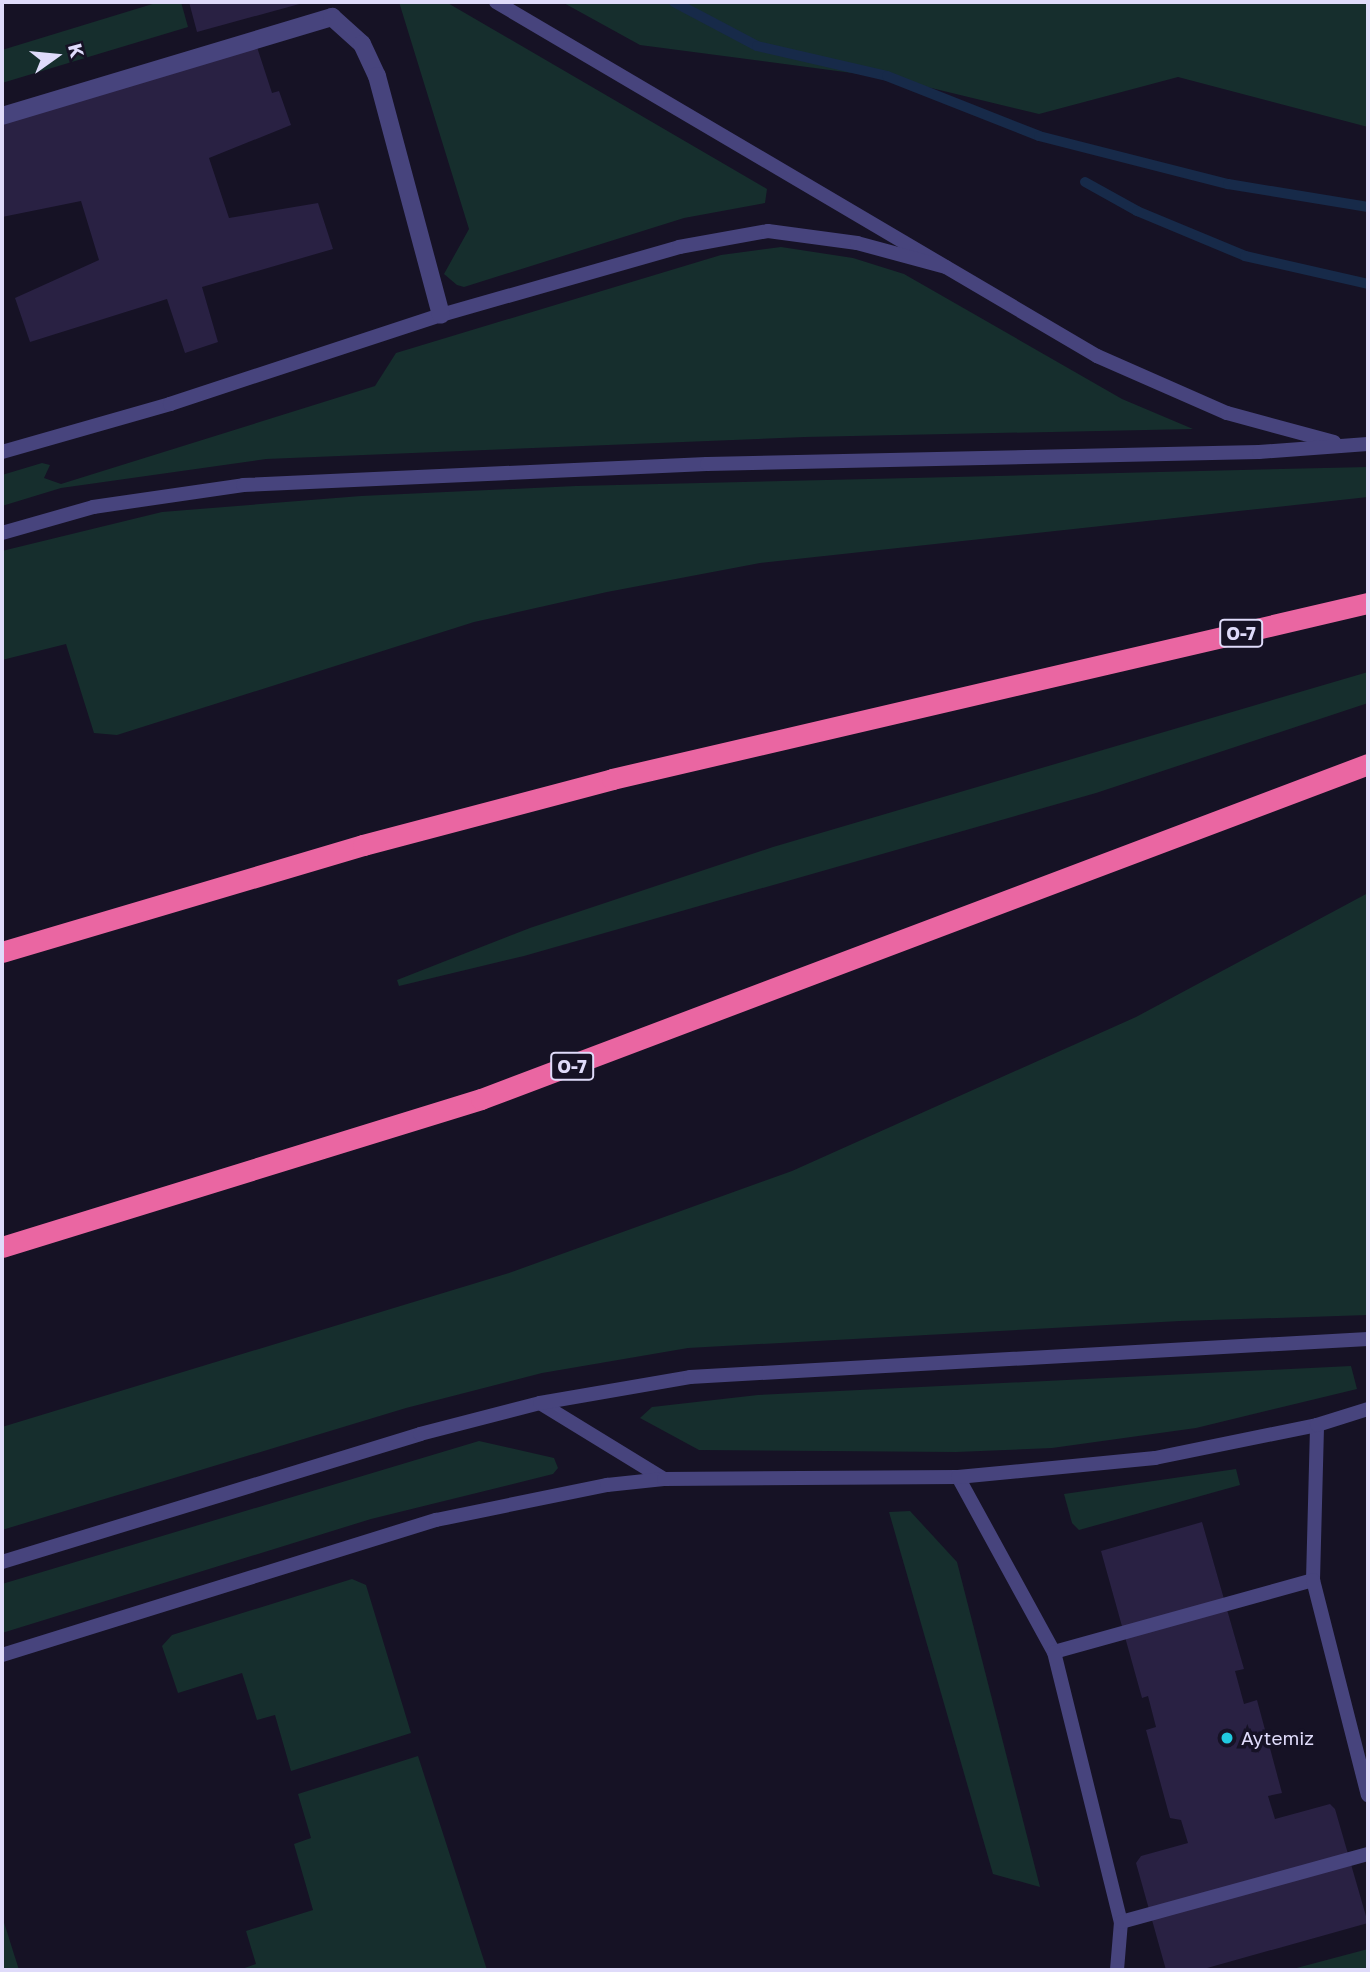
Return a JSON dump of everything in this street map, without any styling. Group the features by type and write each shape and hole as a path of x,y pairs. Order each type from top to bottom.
{"highway":[{"name":"O-7","path":"2,951 363,845 612,779 1368,603"},
{"name":"O-7","path":"2,1247 481,1100 1368,764"}],"street":[{"path":"2,116 332,17 362,44 377,76 441,315"}],"lane":[{"path":"496,2 946,267 1138,376 1227,413 1342,445"},
{"path":"2,452 170,404 441,315 679,247 768,231 857,243 946,267"},
{"path":"2,533 93,506 243,485 707,464 1259,452 1368,444"},
{"path":"2,1562 420,1434 540,1403 690,1377 806,1368 1368,1339"},
{"path":"540,1403 664,1479"},
{"path":"2,1655 436,1520 607,1485 664,1479 958,1477 1155,1458 1317,1425 1368,1409"},
{"path":"1317,1425 1313,1580 1368,1796"},
{"path":"958,1477 1054,1653 1121,1922 1117,1970"},
{"path":"1054,1653 1313,1580"},
{"path":"1121,1922 1368,1854"}],"green space":[{"path":"159,2 181,2 188,27 2,83 2,50"},
{"path":"399,2 446,2 767,189 765,203 684,218 464,287 457,285 444,274 469,229"},
{"path":"562,2 1368,2 1368,127 1178,77 1039,114 890,78 640,45"},
{"path":"781,247 853,258 904,274 1122,399 1193,429 805,437 266,459 61,488 2,506 2,475 42,463 50,465 44,478 61,484 375,386 396,353 721,255"},
{"path":"1368,467 1368,497 760,563 607,592 474,622 117,735 94,733 66,644 2,660 2,551 162,512 361,496 576,486"},
{"path":"1368,672 1368,703 1096,793 524,956 399,986 397,980 530,928 773,847"},
{"path":"1368,893 1368,1315 1180,1321 688,1348 542,1373 406,1408 2,1530 2,1427 509,1273 792,1171 1136,1017"},
{"path":"1351,1366 1357,1389 1196,1428 1052,1448 956,1452 699,1450 640,1418 652,1407 758,1395"},
{"path":"479,1441 554,1458 558,1468 553,1474 371,1519 2,1633 2,1584"},
{"path":"1236,1469 1240,1485 1079,1530 1072,1523 1064,1494"},
{"path":"910,1511 957,1562 1040,1887 993,1874 889,1512"},
{"path":"352,1579 366,1585 411,1733 291,1771 275,1715 257,1720 242,1673 178,1693 162,1646 172,1635"},
{"path":"418,1756 487,1970 239,1970 256,1964 246,1931 313,1910 294,1844 311,1838 298,1794"},
{"path":"2,1916 19,1970 2,1970"},
{"path":"1368,1949 1368,1970 1289,1970"}],"building":[{"path":"189,2 303,2 303,3 197,32"},
{"path":"256,44 272,93 279,91 291,125 209,158 229,218 318,203 333,249 202,287 218,342 185,353 167,299 30,342 15,298 99,260 81,201 2,217 2,123"},
{"path":"1202,1522 1244,1669 1235,1671 1244,1704 1257,1700 1282,1793 1268,1796 1275,1819 1330,1804 1335,1809 1368,1923 1200,1970 1166,1970 1136,1863 1141,1856 1188,1843 1181,1820 1170,1818 1146,1730 1156,1727 1148,1696 1142,1698 1101,1551"}],"waterway":[{"path":"674,2 757,46 887,76 1039,136 1228,184 1368,207"},
{"path":"1085,182 1137,211 1245,256 1368,284"}],"place":[{"name":"Aytemiz","path":"1227,1738"}]}
